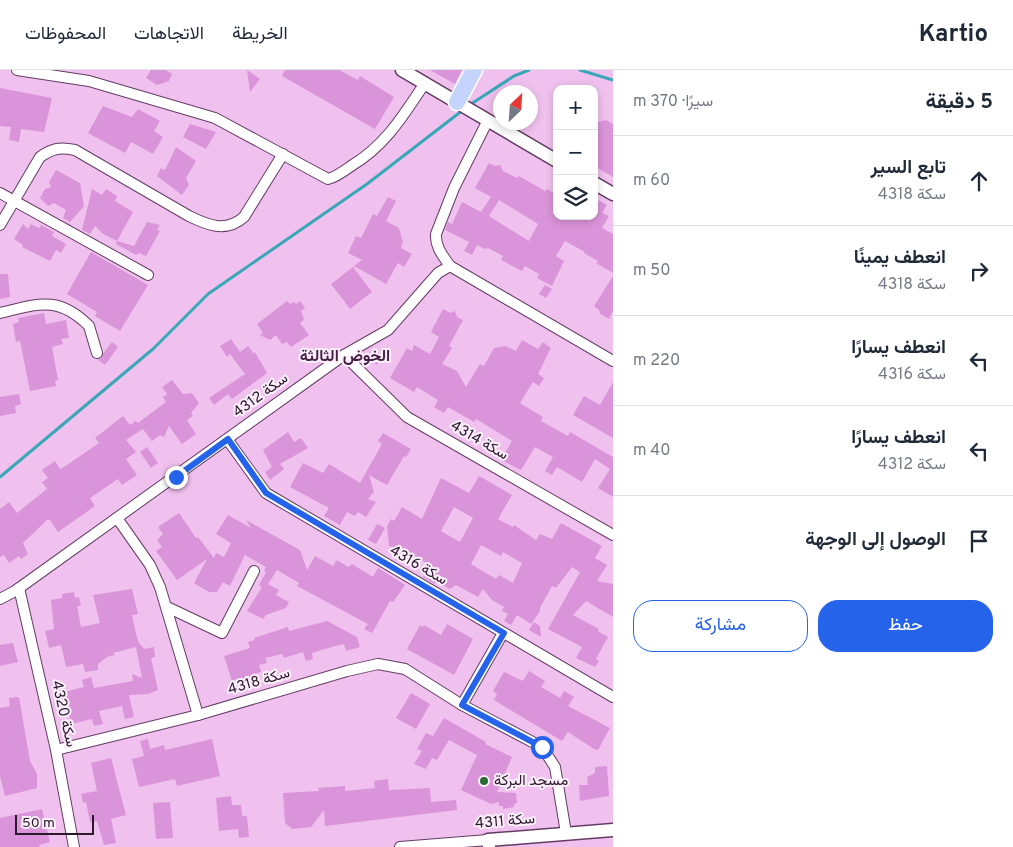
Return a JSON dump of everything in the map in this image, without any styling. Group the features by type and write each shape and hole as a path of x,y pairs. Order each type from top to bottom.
{"main road":[{"path":"457,102 474,70"}],"street":[{"path":"17,70 89,81 202,114 227,123 321,177 328,179 365,158 381,145 425,84"},
{"path":"402,70 553,159"},
{"path":"488,120 454,188 436,234 435,241 439,252 450,266 613,360"},
{"path":"0,225 40,157 51,149 62,147 75,150 207,225 222,226 236,223 244,217 283,154"},
{"path":"598,185 613,194"},
{"path":"0,193 148,275"},
{"name":"سكة 4312","path":"0,598 19,588 344,355 388,330 438,273 450,266"},
{"path":"0,313 48,303 57,304 89,326 97,353"},
{"name":"سكة 4314","path":"344,355 407,418 613,535"},
{"name":"سكة 4316","path":"228,439 266,493 613,697"},
{"path":"117,518 150,565 167,606 198,715"},
{"path":"167,606 222,633 254,571"},
{"name":"سكة 4320","path":"19,588 56,750 74,847"},
{"path":"462,705 504,633"},
{"name":"سكة 4318","path":"56,750 198,715 347,671 378,664 405,669 462,705 542,747 555,767 566,833"},
{"name":"سكة 4311","path":"400,847 488,844 566,833 613,830"}],"building":[{"path":"151,70 166,70 172,74 169,81 157,85 146,78"},
{"path":"247,70 260,79 250,92"},
{"path":"285,70 339,70 358,80 360,76 394,97 375,129 282,76"},
{"path":"430,70 462,70 455,84"},
{"path":"0,88 52,98 44,132 21,129 19,142 9,140 11,127 0,126"},
{"path":"103,106 132,117 138,109 160,121 154,131 163,137 153,154 131,142 125,153 88,133"},
{"path":"606,120 613,124 613,177 598,168 598,122"},
{"path":"190,124 216,132 206,149 183,137"},
{"path":"176,147 196,161 186,178 189,185 182,195 157,176 161,168 165,170"},
{"path":"489,163 495,166 500,165 503,171 517,178 519,176 545,191 547,189 553,193 553,220 598,220 598,200 607,205 602,213 609,216 602,228 613,234 613,273 596,263 598,261 585,252 565,241 556,256 564,261 552,286 537,278 539,274 525,266 522,271 501,260 503,256 488,248 485,249 477,245 472,255 464,251 469,242 445,230 448,222 452,224 462,202 481,212 491,197 475,188","holes":["499,200 538,224 529,241 489,216"]},
{"path":"56,170 80,183 84,206 70,222 63,218 66,210 54,203 48,206 40,198 45,189 51,187 49,182"},
{"path":"92,189 102,195 106,189 117,196 115,201 133,212 117,241 103,234 95,226 90,234 82,230"},
{"path":"388,197 396,201 386,221 399,228 403,242 401,248 412,254 404,267 398,263 386,284 354,266 362,260 348,253 356,236 361,238 373,214 377,216"},
{"path":"147,222 160,225 157,230 160,231 146,256 139,253 136,255 116,244 117,241 134,246"},
{"path":"23,224 28,229 31,224 39,228 41,225 54,232 52,236 66,244 61,253 56,250 50,261 22,247 23,245 14,239"},
{"path":"91,252 148,285 120,331 95,316 97,312 67,294"},
{"path":"353,267 372,292 350,309 331,284"},
{"path":"0,274 8,274 10,297 0,299"},
{"path":"613,276 613,311 609,319 600,314 599,310 594,306"},
{"path":"545,285 552,289 546,298 539,294"},
{"path":"287,301 290,304 294,302 296,304 300,301 305,308 301,311 304,320 300,323 309,335 291,347 287,342 282,344 276,335 270,340 260,335 263,333 257,324"},
{"path":"443,309 450,313 455,311 457,317 463,320 449,346 452,348 442,364 457,371 466,387 480,364 484,366 494,348 505,346 516,351 522,340 538,349 543,342 551,348 538,374 544,378 539,386 533,382 520,403 543,417 541,421 568,436 570,432 613,457 613,497 598,488 610,469 595,459 582,482 557,467 552,475 545,471 553,457 535,447 521,470 501,460 512,441 476,419 474,422 448,407 444,413 434,407 438,400 417,387 414,392 390,378 407,348 412,351 414,345 430,354 439,337 431,332"},
{"path":"44,313 46,324 66,320 69,338 61,339 63,344 52,347 58,380 55,381 56,386 30,391 20,341 16,342 13,324 19,322 18,318"},
{"path":"231,339 240,352 248,346 254,354 255,352 267,373 232,399 228,394 214,405 209,398 245,374 230,354 227,357 220,346"},
{"path":"112,342 118,347 105,365 98,360"},
{"path":"378,352 383,359 376,365 370,358"},
{"path":"172,380 183,394 192,393 199,403 191,413 193,416 187,420 196,434 182,444 169,426 164,437 160,435 152,441 143,429 126,440 136,452 126,459 137,475 122,485 118,479 90,498 95,506 58,532 50,520 47,520 23,543 28,554 21,559 19,556 9,563 4,555 0,557 0,509 9,502 17,513 47,489 42,482 48,478 42,470 55,461 60,469 64,467 99,443 95,438 123,416 130,425 136,421 138,423 166,402 163,397 167,394 162,387"},
{"path":"613,382 613,438 573,415 584,396 600,405"},
{"path":"19,394 21,404 15,406 16,413 0,416 0,397"},
{"path":"288,432 294,442 301,438 308,448 280,464 284,469 270,480 265,472 272,467 263,450"},
{"path":"383,433 411,449 406,457 404,456 387,485 369,475 374,492 368,499 376,502 366,517 358,512 355,516 347,512 340,525 324,516 329,508 290,487 303,463 323,473 329,464 360,483 382,444 378,441"},
{"path":"147,447 158,463 151,468 140,452"},
{"path":"479,476 512,495 498,519 513,527 514,525 536,540 540,534 552,539 561,523 602,546 595,558 607,565 597,581 613,584 613,617 586,601 573,615 599,629 598,631 608,637 596,659 599,661 595,667 576,658 582,647 548,629 580,572 572,567 556,588 552,586 540,611 531,624 517,615 511,625 504,621 508,614 502,611 504,607 492,600 483,589 478,597 456,585 450,589 436,582 435,584 423,577 430,565 404,550 389,546 387,526 391,519 394,521 402,507 422,519 441,478 469,493","holes":["454,507 473,518 460,542 441,531","481,545 501,556 503,552 522,563 513,583 499,575 496,579 471,564"]},
{"path":"179,513 196,538 198,537 214,558 216,553 224,557 231,543 216,534 228,515 251,528 246,520 300,550 307,570 315,556 333,566 337,560 348,567 352,564 373,577 378,568 405,585 393,602 390,601 372,633 364,629 368,624 297,586 299,583 277,570 268,584 279,590 276,595 289,602 286,608 266,615 263,619 247,611 262,587 259,585 266,572 264,571 266,567 245,555 230,586 223,582 217,592 209,592 194,583 207,559 177,580 156,551 162,547 157,540 163,534 158,527"},
{"path":"377,524 385,528 376,544 368,540"},
{"path":"132,589 138,614 132,615 136,634 139,643 144,649 154,647 155,657 151,658 158,690 148,694 129,695 134,717 125,719 122,706 99,711 103,724 94,726 92,719 71,724 64,692 84,687 82,680 91,677 94,688 133,681 132,674 142,678 136,647 113,653 115,655 107,657 98,664 98,670 85,672 83,664 66,667 61,645 49,648 45,631 54,629 51,600 62,598 62,594 74,592 75,598 79,597 81,606 77,606 81,627 100,623 93,595"},
{"path":"327,621 357,637 360,647 346,651 344,644 335,646 312,653 313,659 306,661 303,652 284,658 282,654 265,658 267,663 259,665 261,672 255,674 257,680 242,685 240,678 232,681 224,656 250,648 248,642 255,640 254,638 288,627 289,631"},
{"path":"534,622 540,626 541,637 529,630"},
{"path":"447,624 473,639 454,675 407,649 420,625 422,627 424,625 441,635"},
{"path":"13,643 18,662 0,666 0,645"},
{"path":"529,671 545,681 541,687 560,698 564,691 574,697 568,706 610,728 598,750 568,732 562,741 494,700 497,694 493,691 504,672 523,681"},
{"path":"411,693 430,704 416,729 396,718"},
{"path":"19,697 30,761 37,774 37,788 5,796 0,776 0,708 10,706 9,698"},
{"path":"444,718 486,742 485,744 512,757 497,792 516,793 517,803 514,804 514,807 503,809 503,806 499,806 499,802 491,804 461,790 477,755 449,740 437,760 432,758 426,769 414,764 422,751 417,749 426,733 433,736"},
{"path":"148,739 150,749 164,745 165,750 212,739 220,776 177,786 175,779 139,787 132,759 144,756 140,741"},
{"path":"111,758 126,815 111,819 116,843 104,845 97,821 90,822 86,802 83,803 81,794 97,791 91,763"},
{"path":"607,766 609,796 580,801 579,785 588,785 587,777 595,773 595,767"},
{"path":"388,779 389,790 430,788 431,802 456,800 457,810 325,826 324,810 311,827 292,829 285,823 283,793 319,791 318,788 345,786 345,791 375,788 374,781"},
{"path":"231,796 232,805 241,805 242,816 247,816 249,837 239,838 238,829 219,831 216,798"},
{"path":"170,802 173,838 156,839 153,803"},
{"path":"42,809 50,842 39,845 40,847 0,847 0,818"}],"waterway":[{"path":"468,106 514,76 529,70"},
{"path":"580,70 613,80"},
{"path":"0,477 153,349 208,294 367,184 463,110"}],"place":[{"name":"مسجد البركة","path":"484,781"}],"district":[{"name":"الخوض الثالثة","path":"345,357"}],"route":[{"path":"176,477 228,439 266,493 354,547 504,633 462,705 542,747"}]}
